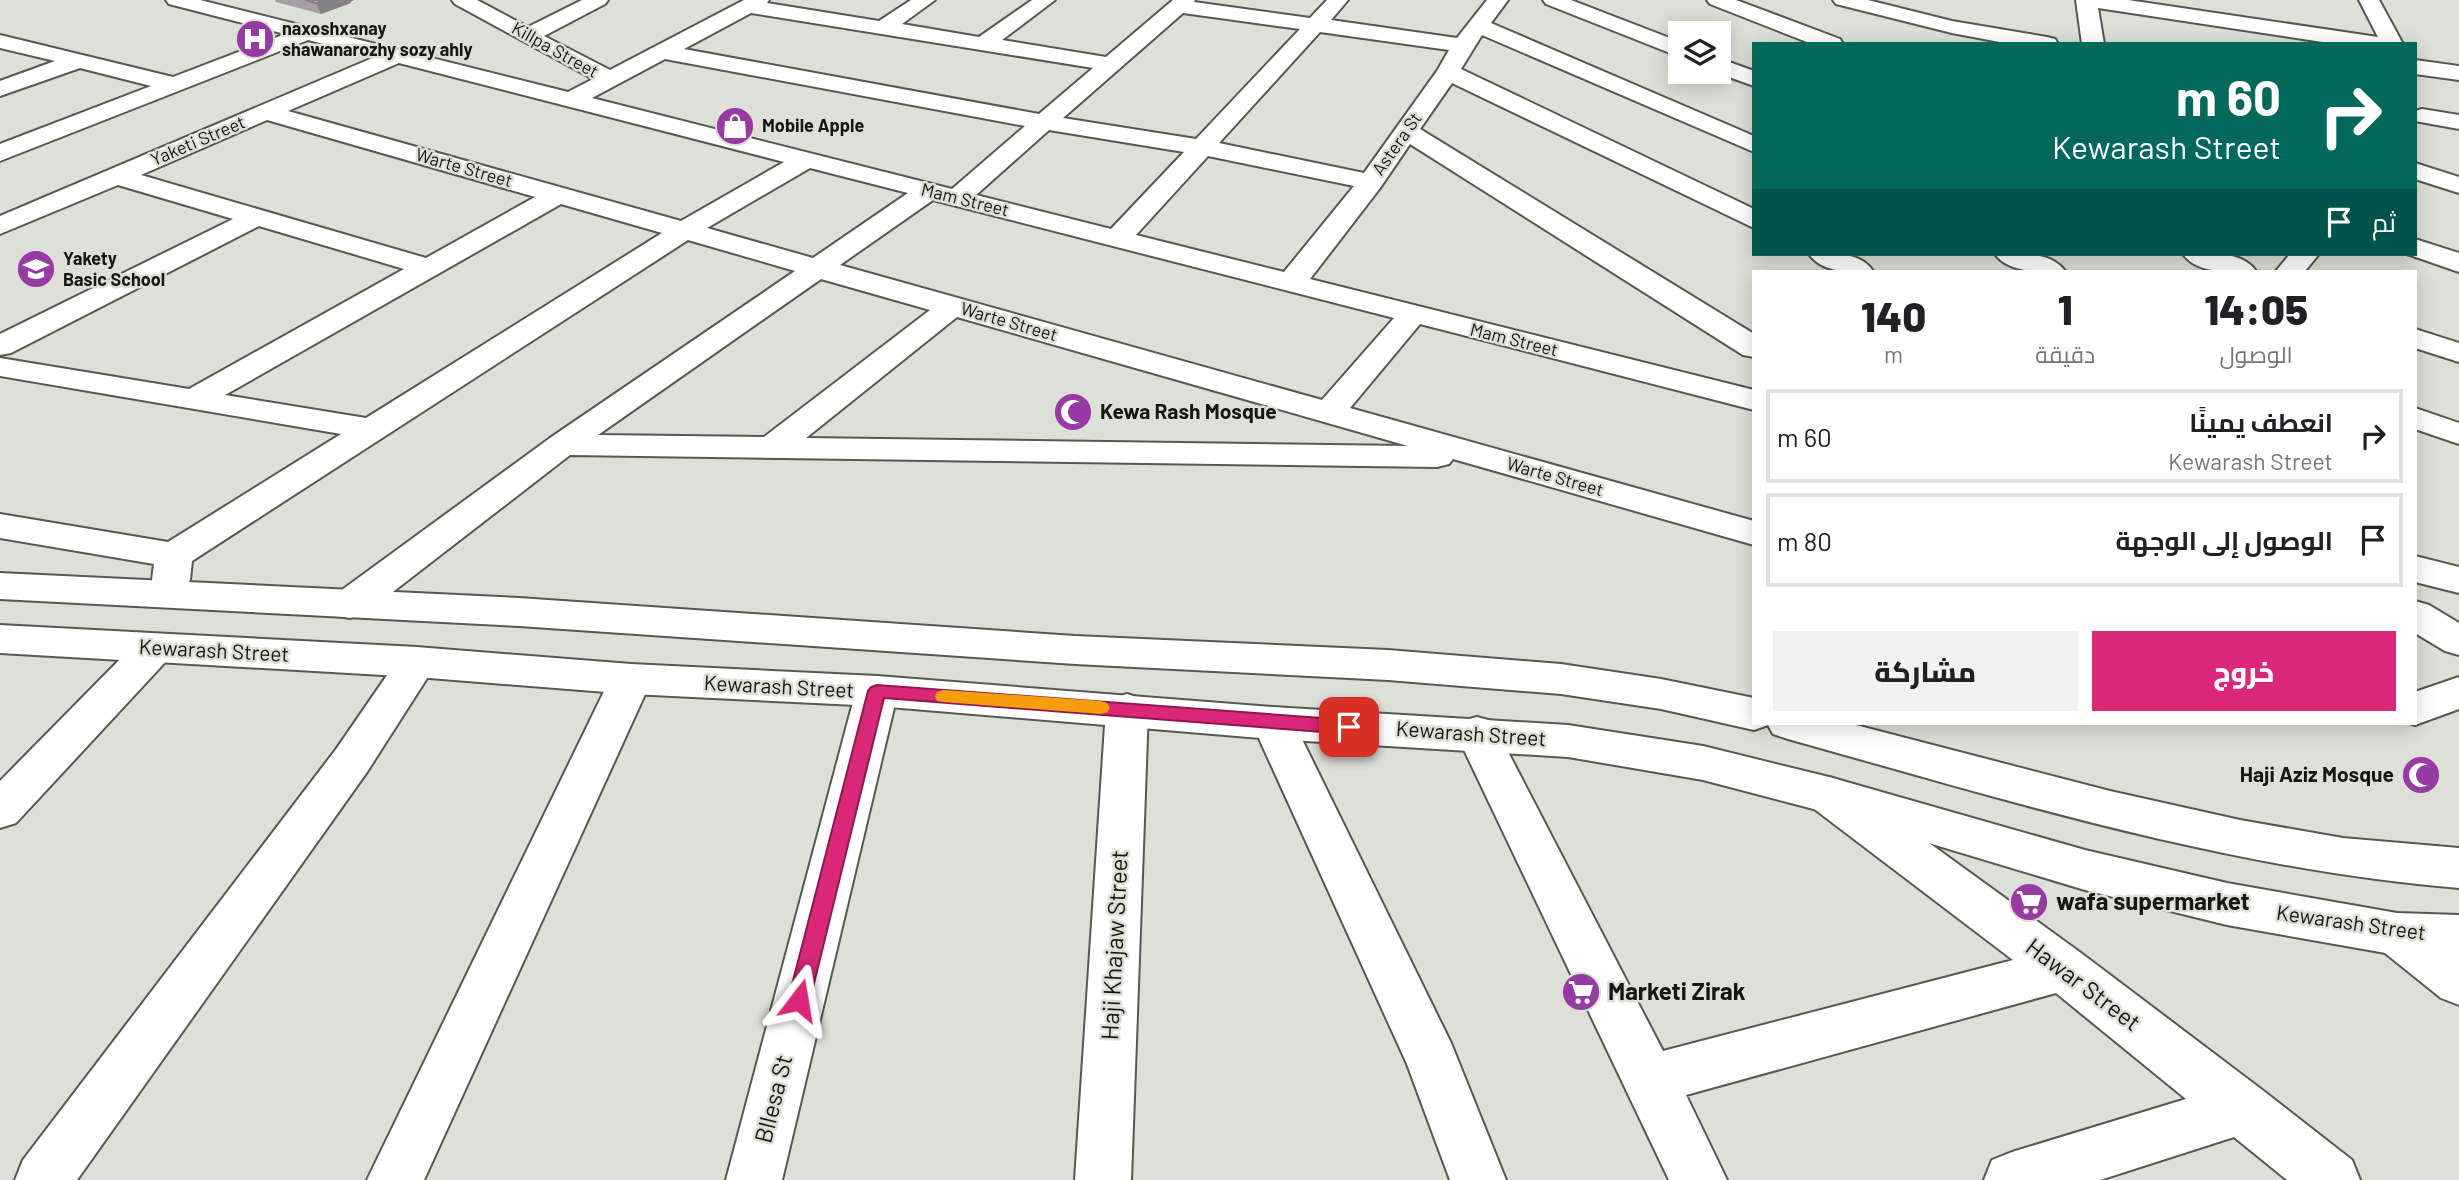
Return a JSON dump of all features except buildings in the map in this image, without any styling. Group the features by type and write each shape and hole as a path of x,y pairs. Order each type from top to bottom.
{"street":[{"name":"Mam Street","path":"176,0 1752,399"},
{"name":"Killpa Street","path":"462,0 611,80"},
{"path":"529,35 598,0"},
{"path":"882,28 925,0"},
{"path":"983,44 1045,0"},
{"path":"1117,239 1338,0"},
{"name":"Astera St","path":"1291,283 1371,182 1448,72 1463,45 1498,0"},
{"path":"1553,0 1668,45"},
{"path":"1717,0 1827,42"},
{"path":"1843,0 1920,9 1952,27 2036,42"},
{"path":"2093,42 2087,0 2368,42"},
{"path":"2369,0 2391,42"},
{"path":"571,100 754,3 882,28 1110,64"},
{"path":"349,605 562,445 816,267 943,195 1043,122 1182,3 1463,45"},
{"path":"1791,9 1810,35"},
{"path":"1479,26 1752,144"},
{"path":"0,153 307,33"},
{"path":"1791,42 1810,35"},
{"path":"0,41 176,85"},
{"path":"664,52 1043,122 1201,147 1371,182"},
{"name":"Yaketi Street","path":"0,226 397,56"},
{"path":"1731,62 1752,56"},
{"path":"0,89 78,61"},
{"path":"2417,67 2459,73"},
{"path":"1731,70 1752,78"},
{"path":"1448,72 1752,219"},
{"path":"2420,111 2459,122"},
{"name":"Warte Street","path":"265,112 1752,532"},
{"path":"1406,131 1752,347"},
{"path":"0,526 174,555 685,230 806,160"},
{"path":"2417,172 2459,185"},
{"path":"116,176 428,267"},
{"path":"194,399 558,195"},
{"path":"0,346 257,217"},
{"path":"2417,248 2459,263"},
{"path":"1827,256 1857,270"},
{"path":"2014,256 2049,270"},
{"path":"2202,256 2239,270"},
{"path":"2291,270 2303,256"},
{"path":"772,448 953,306"},
{"path":"1328,413 1413,314"},
{"path":"2417,339 2459,353"},
{"path":"0,367 373,429"},
{"path":"2417,419 2459,434"},
{"path":"562,445 1488,458"},
{"path":"169,596 174,555"},
{"path":"2417,570 2459,580"},
{"path":"0,586 519,612 1075,650 1388,665 1561,679 1661,694 1752,714"},
{"path":"242,652 286,601"},
{"path":"479,667 519,612"},
{"path":"2417,615 2459,641"},
{"name":"Kewarash Street","path":"0,639 416,662 631,679 877,691 1273,723 1477,733 1568,741 1703,762 1829,795 2085,870 2227,904 2397,934 2459,936"},
{"path":"0,810 155,648"},
{"path":"43,1180 344,771 416,662"},
{"path":"395,1180 631,679"},
{"name":"Bllesa St","path":"754,1180 877,691"},
{"path":"2417,708 2459,692"},
{"name":"‌Haji Khajaw Street","path":"1103,1180 1127,710"},
{"path":"1273,723 1432,1061 1478,1180"},
{"path":"1795,725 2050,794 2180,825 2307,851 2459,868"},
{"path":"1477,733 1699,1180"},
{"name":"Hawar Street","path":"1829,795 2063,969 2332,1180"},
{"path":"2397,934 2459,982"},
{"path":"1649,1080 2063,969"},
{"path":"2012,1180 2242,1108"}],"slow traffic":[{"path":"943,696 1101,708"}],"place":[{"name":"naxoshxanay shawanarozhy sozy ahly","path":"255,39"},
{"name":"Mobile Apple","path":"735,126"},
{"name":"Yakety Basic School","path":"36,269"},
{"name":"Kewa Rash Mosque","path":"1073,412"},
{"name":"Haji Aziz Mosque","path":"2421,775"},
{"name":"wafa supermarket","path":"2029,902"},
{"name":"Marketi Zirak","path":"1581,992"}],"route":[{"path":"799,1000 877,691 1349,727"}]}
